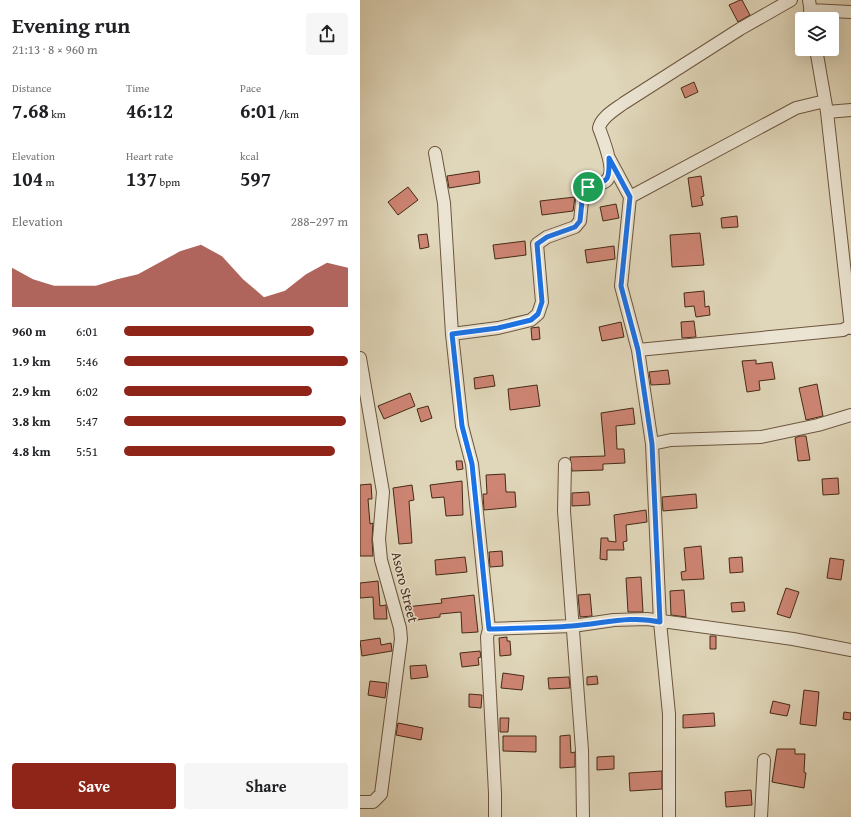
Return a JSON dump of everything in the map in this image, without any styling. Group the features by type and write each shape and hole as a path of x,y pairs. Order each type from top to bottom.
{"street":[{"path":"669,817 668,714 660,622 652,444 638,350 621,286 630,197 609,158 599,128 600,124 607,116 624,103 740,30 791,0"},
{"path":"810,10 851,12"},
{"path":"638,350 843,330 851,327 826,106 817,56"},
{"path":"630,197 796,108 826,106 851,110"},
{"path":"435,153 444,203 452,334 462,426 472,464 489,629 487,637 495,817"},
{"path":"452,334 498,328 531,320 538,314 542,302 537,244 547,237 575,227 580,221 583,191 588,187 605,182 609,176 609,158"},
{"name":"Asoro Street","path":"360,358 383,492 379,539 381,560 400,628 401,639 381,794 373,802 360,802"},
{"path":"652,444 671,440 761,437 818,425 851,415"},
{"path":"565,464 564,511 582,750 583,817"},
{"path":"489,629 573,626 647,619 660,622 793,639 851,650"},
{"path":"761,817 764,760"}],"building":[{"path":"742,0 750,15 738,22 729,5"},
{"path":"694,82 698,92 685,98 681,88"},
{"path":"479,171 480,183 449,188 447,176"},
{"path":"701,176 704,196 701,197 703,205 692,207 688,178"},
{"path":"408,187 418,200 398,215 388,202"},
{"path":"575,197 573,211 542,215 540,201"},
{"path":"616,204 619,218 603,221 600,207"},
{"path":"737,216 738,227 722,228 721,218"},
{"path":"700,233 704,265 672,267 670,235"},
{"path":"427,234 429,247 420,249 418,235"},
{"path":"525,241 526,255 495,259 493,245"},
{"path":"614,246 615,259 587,263 585,250"},
{"path":"704,291 705,307 709,306 710,315 696,317 694,306 685,307 684,293"},
{"path":"694,321 696,337 682,338 681,322"},
{"path":"621,322 624,337 602,341 599,327"},
{"path":"539,327 540,339 532,340 531,328"},
{"path":"756,360 756,364 772,362 775,379 759,381 760,390 747,392 742,361"},
{"path":"668,370 670,384 651,385 649,372"},
{"path":"493,375 495,386 475,389 474,378"},
{"path":"817,384 823,416 806,420 799,388"},
{"path":"537,385 540,406 510,410 508,389"},
{"path":"410,393 415,406 384,419 378,406"},
{"path":"428,406 432,418 421,422 417,409"},
{"path":"633,408 635,424 616,426 617,449 624,449 625,463 603,464 603,470 572,471 570,457 605,456 601,413"},
{"path":"806,436 810,460 798,461 795,438"},
{"path":"456,461 462,461 463,469 457,470"},
{"path":"505,474 506,492 515,492 516,507 484,510 483,494 487,494 486,475"},
{"path":"838,478 839,494 823,495 822,479"},
{"path":"462,481 463,515 446,516 444,497 432,498 430,485"},
{"path":"371,484 372,499 368,499 370,524 373,523 373,556 360,556 360,485"},
{"path":"412,485 414,500 409,501 412,543 399,544 393,488"},
{"path":"589,492 590,505 572,506 572,493"},
{"path":"696,494 697,508 663,511 662,497"},
{"path":"646,510 647,522 626,525 627,541 623,542 624,550 607,550 607,560 600,559 601,538 608,538 608,541 616,542 614,515"},
{"path":"701,546 704,579 682,580 681,572 686,571 684,548"},
{"path":"502,551 503,566 490,567 489,552"},
{"path":"465,557 467,572 436,575 435,560"},
{"path":"742,557 743,572 730,573 729,558"},
{"path":"830,558 844,560 841,580 827,578"},
{"path":"641,577 643,612 628,612 626,578"},
{"path":"378,581 380,606 386,605 387,619 374,619 373,597 360,598 360,583"},
{"path":"786,588 799,592 790,618 777,614"},
{"path":"684,590 686,617 671,615 670,591"},
{"path":"590,594 592,616 580,617 578,595"},
{"path":"474,595 478,632 462,633 461,612 440,614 440,617 408,621 406,607 442,603 441,599"},
{"path":"744,602 745,611 732,612 731,603"},
{"path":"710,636 716,636 716,649 710,649"},
{"path":"507,637 507,641 510,641 511,655 500,656 499,638"},
{"path":"380,638 381,645 391,643 392,651 362,656 360,641"},
{"path":"480,651 481,657 478,658 479,665 462,667 460,653"},
{"path":"426,665 428,677 411,679 410,666"},
{"path":"503,673 524,676 522,690 501,688"},
{"path":"597,676 598,684 587,685 587,677"},
{"path":"569,677 570,688 549,689 548,678"},
{"path":"370,681 387,683 385,698 368,695"},
{"path":"804,690 819,692 816,726 800,724"},
{"path":"469,694 482,695 481,708 469,707"},
{"path":"773,701 790,705 787,716 770,713"},
{"path":"844,712 851,713 851,720 843,719"},
{"path":"714,713 715,726 683,728 683,715"},
{"path":"500,718 509,718 508,732 500,732"},
{"path":"398,723 423,728 421,740 396,735"},
{"path":"570,735 571,753 575,752 575,767 560,768 560,736"},
{"path":"503,736 536,736 536,752 503,751"},
{"path":"777,749 795,749 795,754 805,754 804,772 806,773 804,788 772,782"},
{"path":"614,756 614,769 597,770 597,757"},
{"path":"662,771 662,789 630,791 629,773"},
{"path":"751,790 752,805 726,807 725,792"}],"route":[{"path":"609,158 630,197 621,286 638,350 652,444 657,528 660,622 647,619 614,620 573,626 489,629 472,464 462,426 452,334 498,328 531,320 538,314 542,302 537,244 540,240 575,227 580,221 583,191 588,187 605,182 609,176 609,158"}]}
